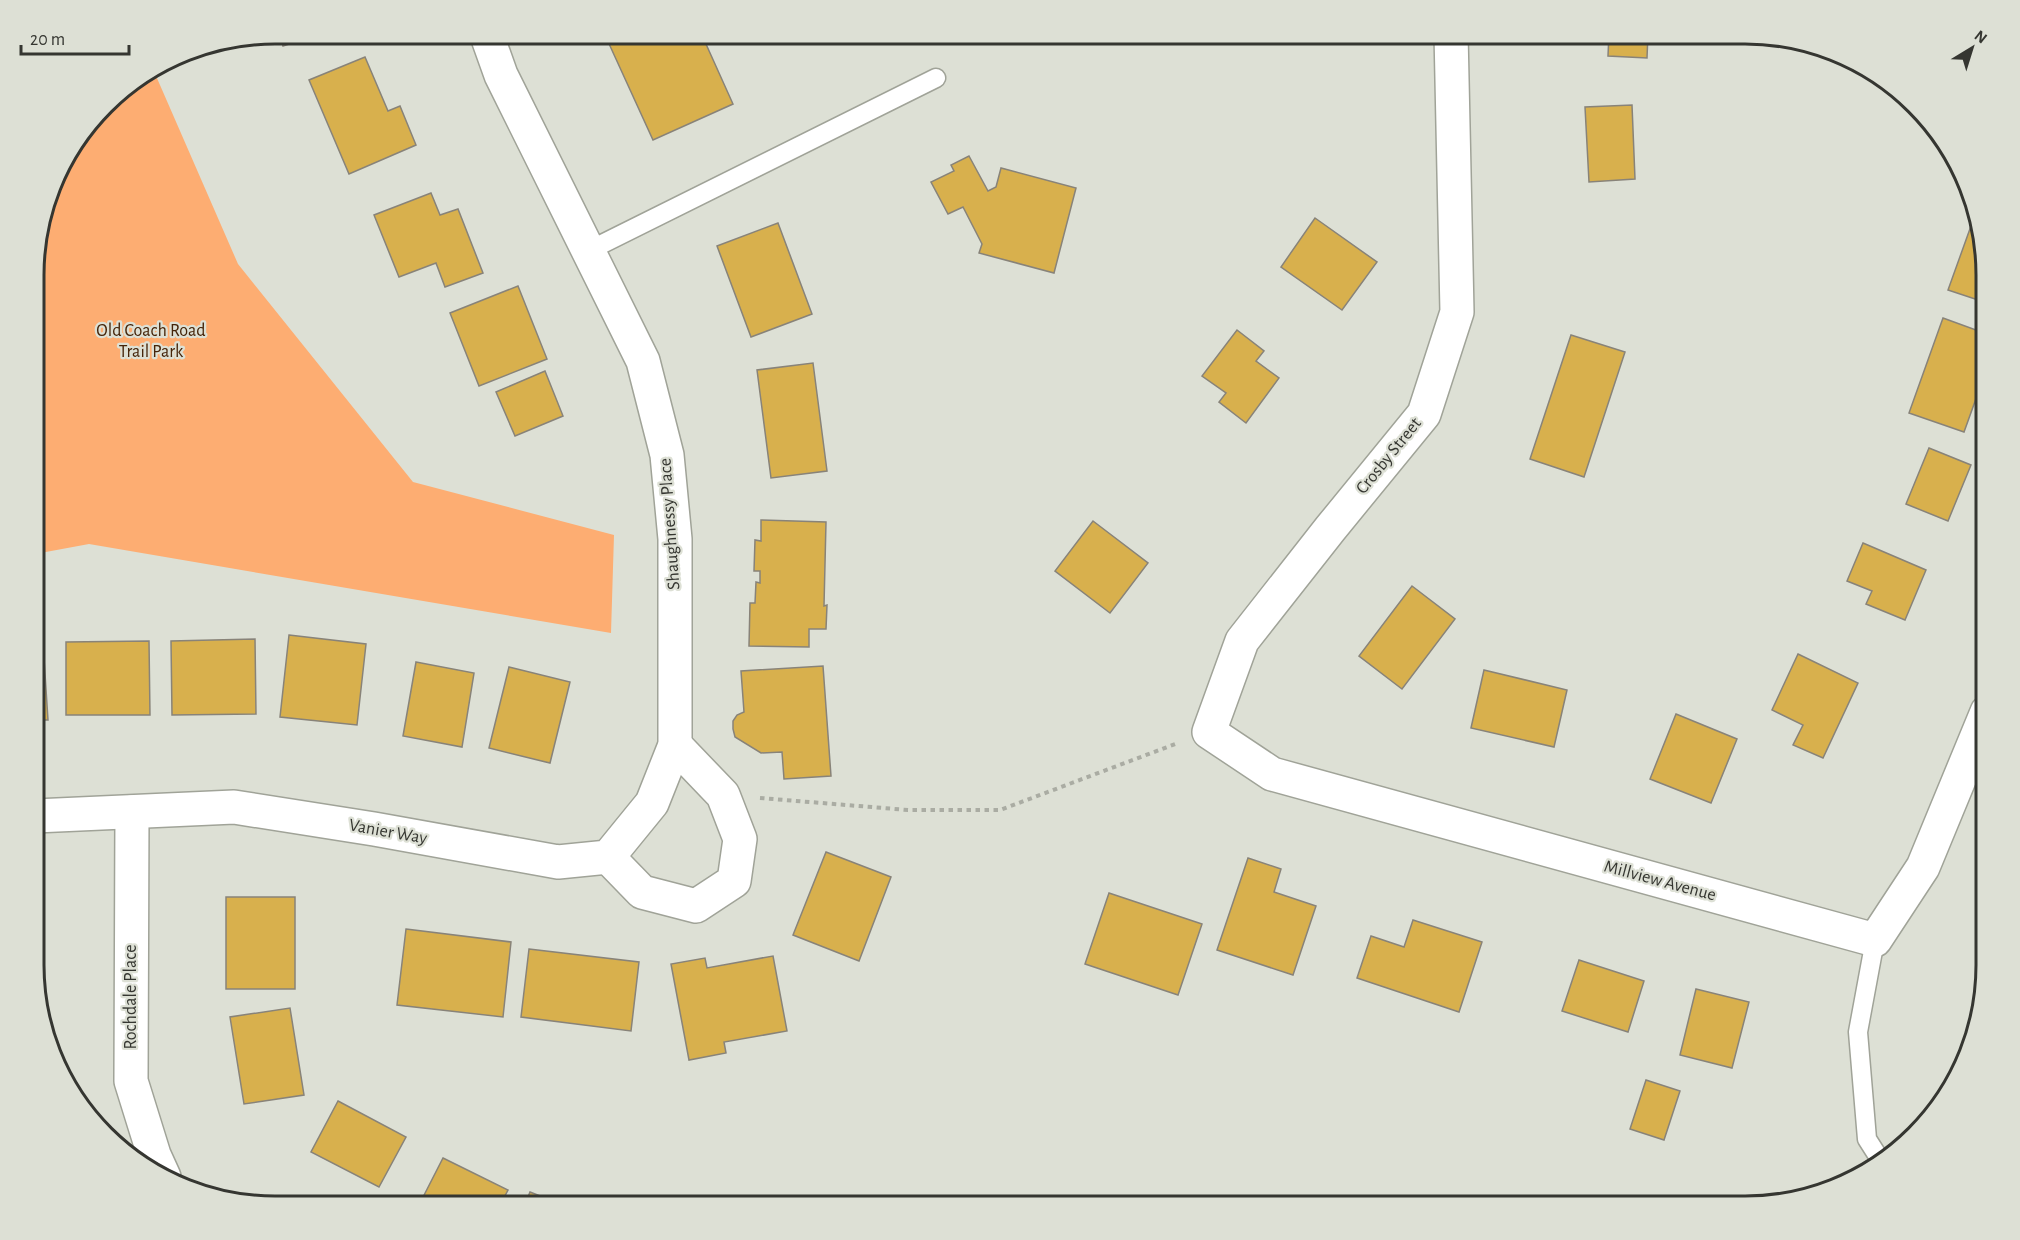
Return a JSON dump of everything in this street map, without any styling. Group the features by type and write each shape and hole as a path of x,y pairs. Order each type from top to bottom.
{"street":[{"name":"Shaughnessy Place","path":"490,44 501,75 643,362 667,455 675,539 675,745"},
{"name":"Crosby Street","path":"1209,732 1242,641 1424,414 1456,312 1451,44"},
{"name":"Millview Avenue","path":"1209,732 1272,774 1875,940"},
{"path":"1875,940 1923,867 1976,737"},
{"path":"675,745 723,795 740,839 734,881 696,906 642,892 609,857 652,803 675,745"},
{"name":"Vanier Way","path":"44,816 234,807 558,862 609,857"},
{"name":"Rochdale Place","path":"132,812 131,1081 159,1166"}],"lane":[{"path":"588,251 936,78"},
{"path":"1875,940 1858,1032 1867,1139 1877,1155"}],"path":[{"path":"723,795 908,810 1000,810 1209,732"}],"green space":[{"name":"Old Coach Road Trail Park","path":"156,76 238,264 413,482 614,535 611,633 89,544 44,552 45,244 51,214 61,186 82,146 111,111"}],"building":[{"path":"609,44 706,44 733,104 653,140"},
{"path":"1609,44 1648,44 1647,58 1608,56"},
{"path":"365,57 388,111 400,106 416,145 349,174 309,80"},
{"path":"1632,105 1635,179 1589,182 1585,107"},
{"path":"969,156 988,191 996,187 1001,168 1076,188 1054,273 979,253 982,244 963,207 948,214 931,182 954,171 951,165"},
{"path":"431,193 440,215 458,209 483,273 445,287 436,263 399,277 374,215"},
{"path":"1315,218 1377,262 1342,310 1281,267"},
{"path":"778,223 812,314 751,337 717,246"},
{"path":"1971,226 1976,259 1976,299 1948,290"},
{"path":"518,286 547,359 479,386 450,313"},
{"path":"1943,318 1976,330 1976,399 1964,432 1909,413"},
{"path":"1237,330 1264,351 1256,361 1279,378 1246,423 1219,402 1226,393 1202,376"},
{"path":"1571,335 1625,352 1584,477 1530,459"},
{"path":"813,363 827,471 771,478 757,370"},
{"path":"545,371 563,416 515,436 496,392"},
{"path":"1929,448 1971,465 1948,521 1906,504"},
{"path":"761,520 826,522 824,606 827,605 826,629 809,629 809,647 749,646 750,603 755,603 756,582 760,583 760,571 754,571 755,540 761,541"},
{"path":"1093,521 1148,563 1110,613 1055,571"},
{"path":"1863,543 1926,570 1905,620 1866,604 1872,591 1847,581"},
{"path":"1412,586 1455,619 1402,689 1359,656"},
{"path":"289,635 366,644 357,725 280,717"},
{"path":"255,639 256,714 172,715 171,641"},
{"path":"149,641 150,715 66,715 66,642"},
{"path":"1798,654 1858,683 1823,758 1793,745 1803,725 1772,710"},
{"path":"44,658 48,720 44,720"},
{"path":"416,662 474,673 462,747 403,736"},
{"path":"823,666 831,776 784,779 782,752 761,753 735,737 733,721 737,715 744,712 741,671"},
{"path":"509,667 570,682 550,763 489,748"},
{"path":"1484,670 1567,690 1554,747 1471,728"},
{"path":"1676,714 1737,739 1711,803 1650,779"},
{"path":"826,852 891,877 859,961 793,935"},
{"path":"1248,858 1281,869 1274,892 1316,906 1293,975 1217,950"},
{"path":"1109,893 1202,924 1178,995 1085,964"},
{"path":"226,897 295,897 295,989 226,989"},
{"path":"1413,920 1482,942 1459,1012 1357,978 1371,936 1404,947"},
{"path":"406,929 511,942 503,1017 397,1005"},
{"path":"529,949 639,962 631,1031 521,1017"},
{"path":"773,956 787,1031 724,1042 726,1053 689,1060 671,964 705,958 707,968"},
{"path":"1579,960 1644,981 1628,1032 1562,1011"},
{"path":"1696,989 1749,1002 1732,1068 1680,1055"},
{"path":"290,1008 304,1095 244,1104 230,1017"},
{"path":"1646,1080 1680,1091 1664,1140 1630,1129"},
{"path":"338,1101 406,1137 379,1187 311,1152"},
{"path":"443,1158 508,1190 505,1196 424,1196"},
{"path":"530,1192 540,1196 528,1196"}]}
